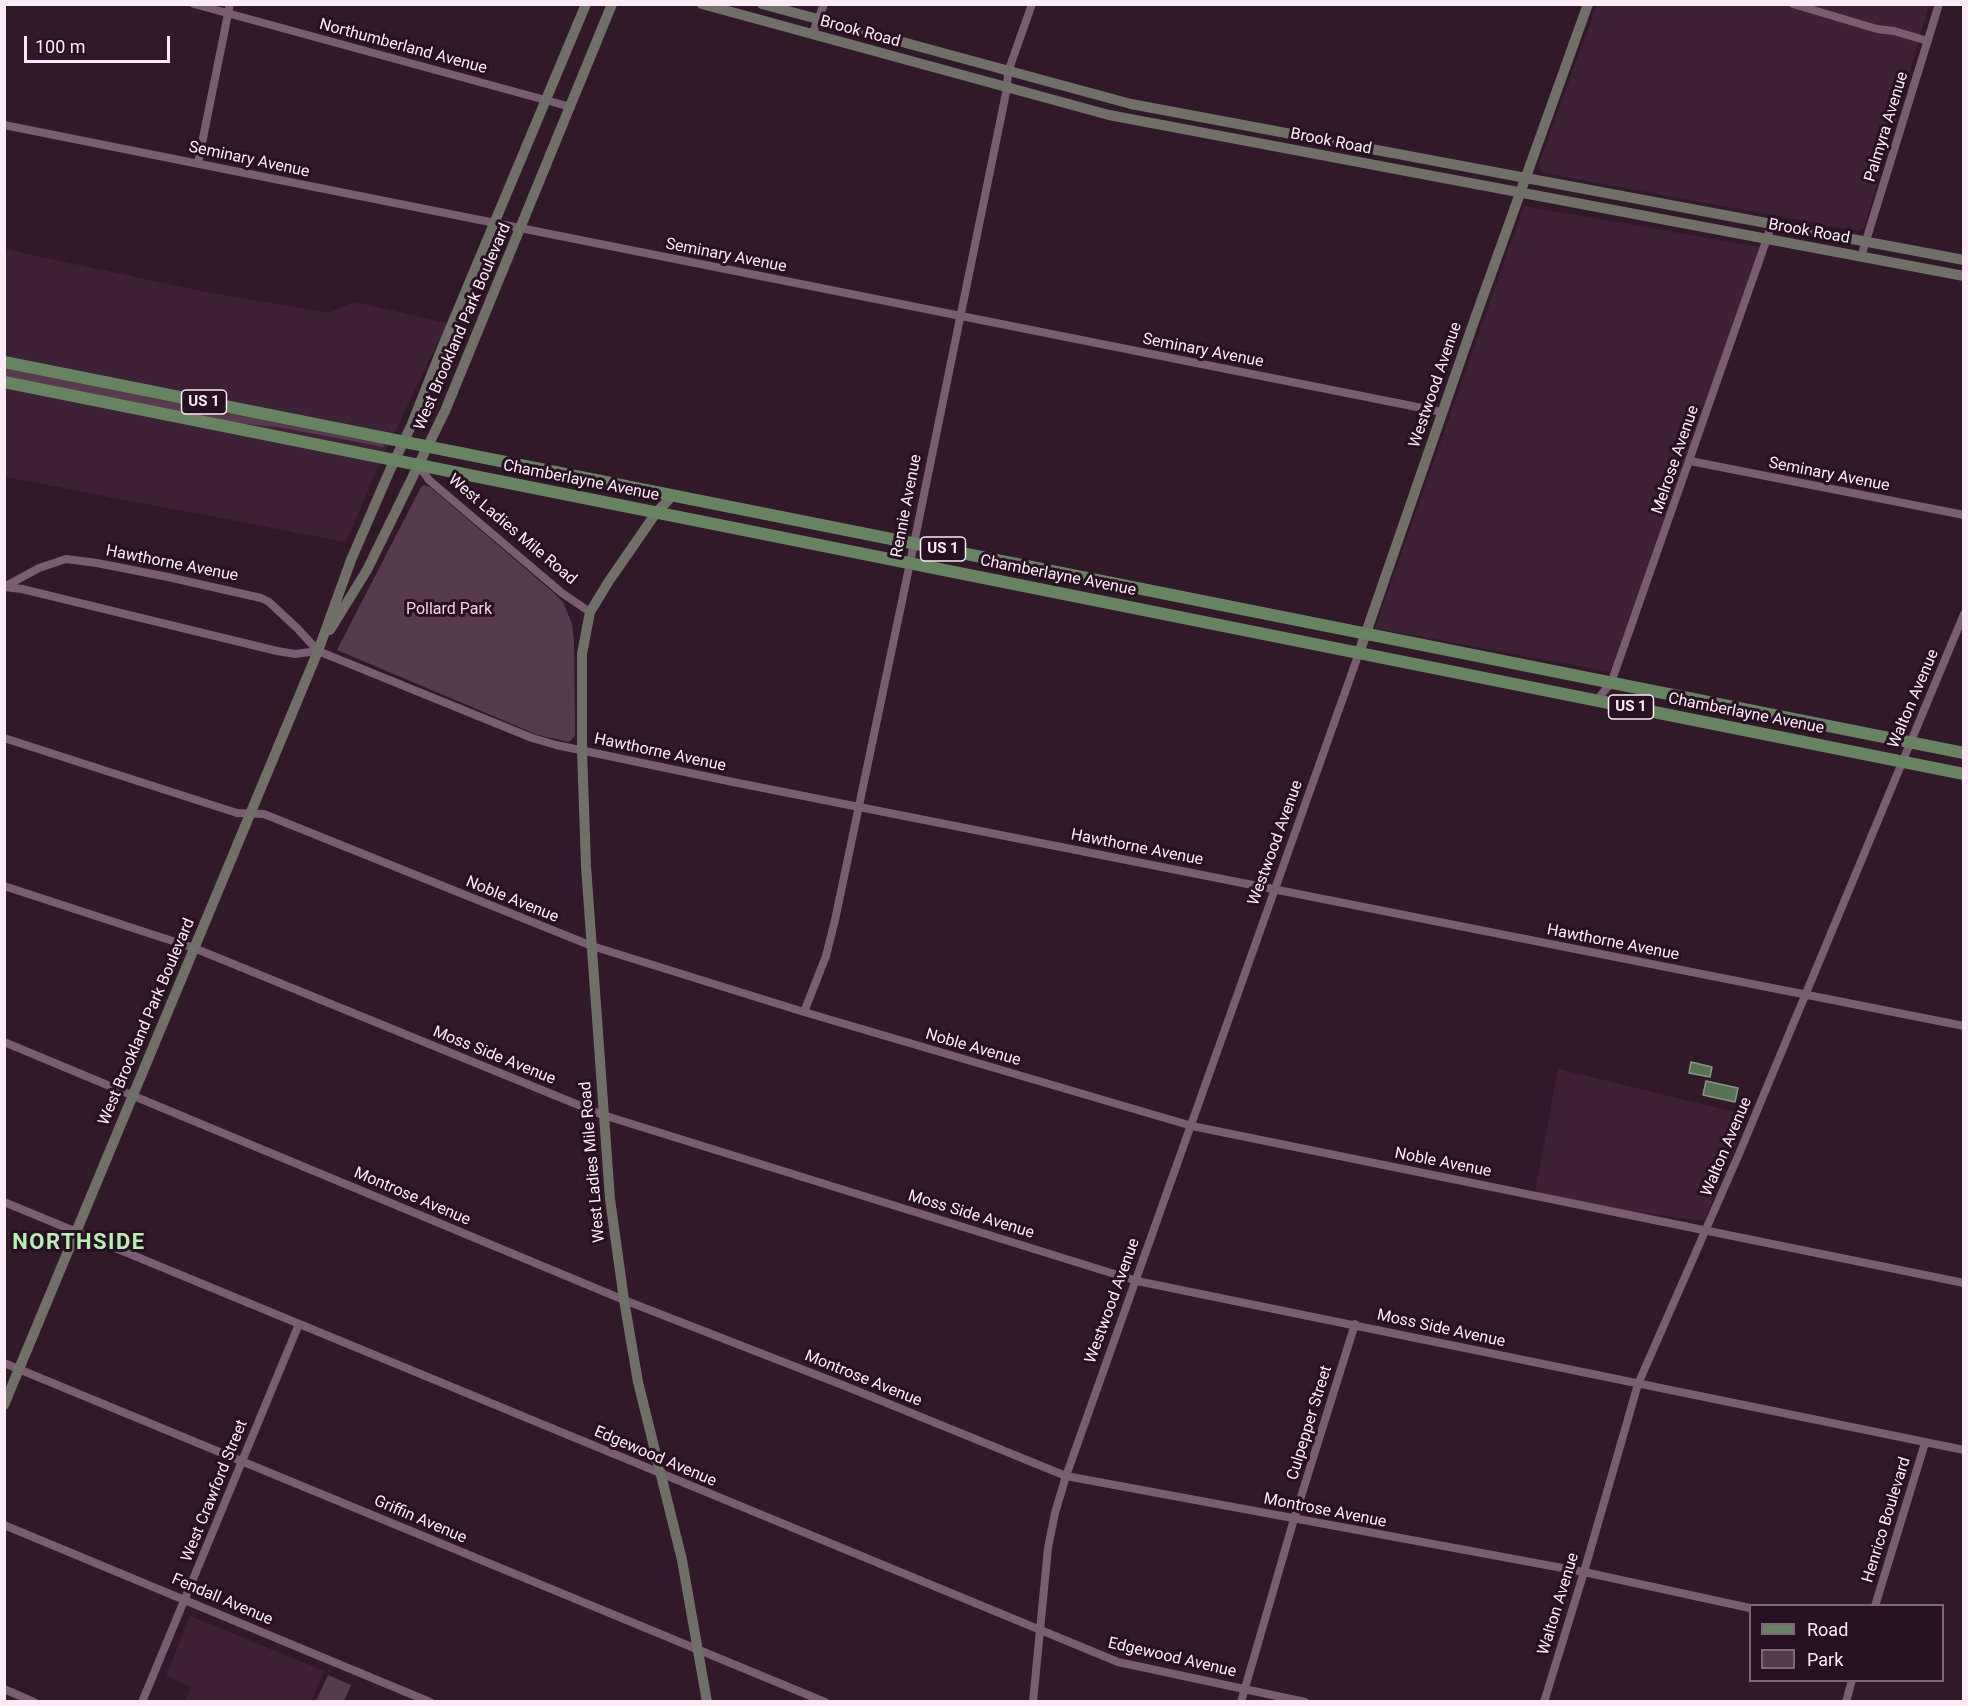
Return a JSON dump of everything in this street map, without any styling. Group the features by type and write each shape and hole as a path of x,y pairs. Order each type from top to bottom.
{"main road":[{"name":"West Brookland Park Boulevard","path":"4,1404 318,651 351,560 404,442 586,4"},
{"name":"West Brookland Park Boulevard","path":"318,651 367,570 428,447 521,229 612,4"},
{"name":"Brook Road","path":"702,4 1126,119 1964,276"},
{"name":"Brook Road","path":"762,4 1131,104 1964,260"},
{"name":"Westwood Avenue","path":"1359,653 1442,412 1588,4"},
{"name":"Chamberlayne Avenue","path":"4,362 1964,753"},
{"name":"Chamberlayne Avenue","path":"4,382 1964,774"},
{"name":"West Ladies Mile Road","path":"673,495 656,513 590,612 582,654 582,750 586,866 610,1199 638,1382 682,1560 707,1701"}],"street":[{"name":"Northumberland Avenue","path":"194,4 229,9 571,107"},
{"path":"812,35 824,4"},
{"name":"Rennie Avenue","path":"804,1012 826,956 910,563 1007,88 1008,72 1032,4"},
{"path":"1793,4 1877,29 1897,31 1928,41"},
{"name":"Palmyra Avenue","path":"1861,257 1939,4"},
{"path":"198,163 229,9"},
{"name":"Seminary Avenue","path":"4,125 1442,412"},
{"name":"Melrose Avenue","path":"1596,701 1611,683 1772,224"},
{"name":"Seminary Avenue","path":"1690,461 1964,516"},
{"name":"West Ladies Mile Road","path":"419,466 429,480 562,593 590,612"},
{"name":"Hawthorne Avenue","path":"4,587 39,568 66,559 180,579 261,598 269,602 297,628 318,651 532,738 733,782 1964,1026"},
{"name":"Hawthorne Avenue","path":"4,587 277,651 295,654 318,651"},
{"name":"Walton Avenue","path":"1544,1701 1638,1384 1706,1231 1964,614"},
{"name":"Westwood Avenue","path":"1033,1701 1048,1548 1066,1476 1359,653"},
{"name":"Noble Avenue","path":"4,738 237,813 264,814 592,946 804,1012 1191,1126 1964,1283"},
{"name":"Moss Side Avenue","path":"4,886 194,948 603,1115 1137,1281 1964,1450"},
{"name":"Montrose Avenue","path":"4,1042 624,1300 846,1386 1066,1476 1584,1572 1749,1608"},
{"name":"Edgewood Avenue","path":"4,1202 1040,1632 1118,1662 1305,1701"},
{"name":"West Crawford Street","path":"142,1701 299,1324"},
{"name":"Culpepper Street","path":"1241,1701 1294,1519 1355,1324"},
{"name":"Griffin Avenue","path":"4,1363 825,1701"},
{"name":"Henrico Boulevard","path":"1875,1604 1925,1443"},
{"name":"Fendall Avenue","path":"4,1525 430,1701"},
{"path":"1846,1701 1851,1682"},
{"path":"4,1689 34,1701"}],"shaded area":[{"path":"1597,5 1929,5 1864,228 1858,231 1543,173 1539,163"},
{"path":"1524,206 1760,247 1610,672 1375,628"},
{"path":"4,249 201,291 329,313 354,302 447,323 377,469 346,542 5,477"},
{"path":"1691,1062 1712,1067 1710,1077 1689,1073"},
{"path":"1558,1069 1748,1115 1704,1221 1534,1198"},
{"path":"1706,1081 1738,1088 1735,1102 1703,1095"},
{"path":"190,1616 324,1671 311,1701 185,1701 191,1687 166,1676"}],"green space":[{"path":"4,368 383,444 384,447 278,427 234,423 5,377"},
{"name":"Pollard Park","path":"424,485 430,487 563,602 572,624 574,640 575,736 569,742 538,735 337,650"},
{"path":"328,1675 351,1685 344,1701 316,1701"}],"district":[{"name":"NORTHSIDE","path":"79,1243"}]}
